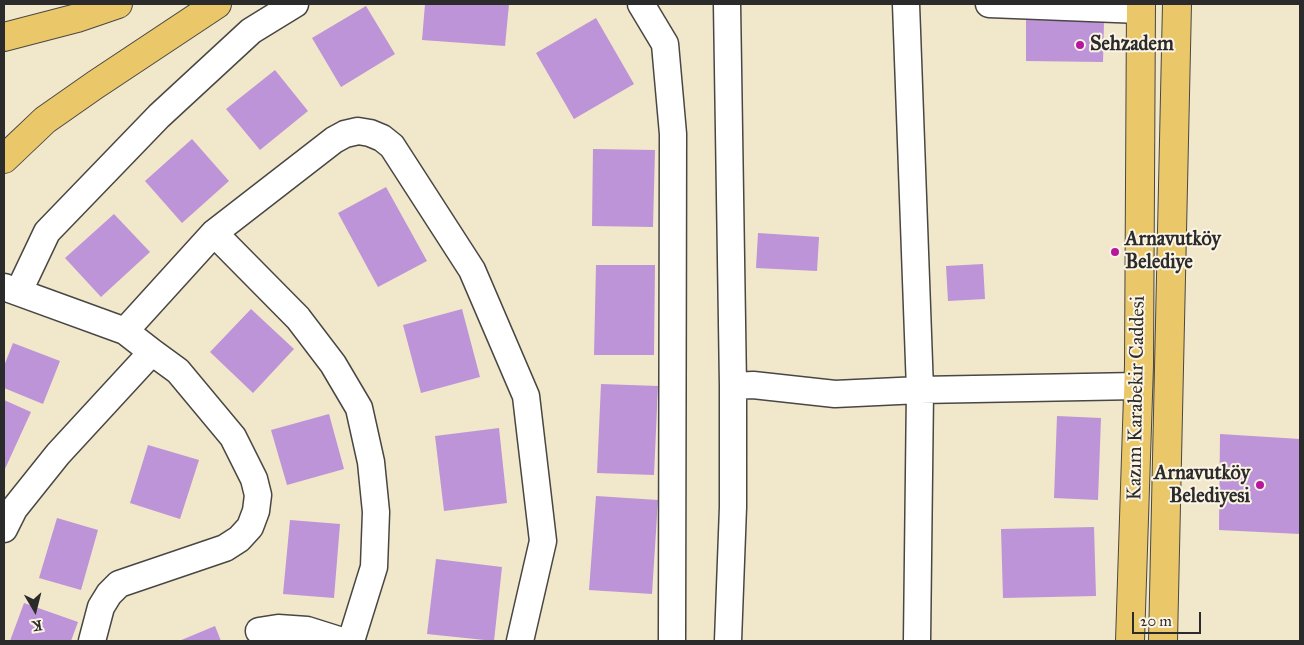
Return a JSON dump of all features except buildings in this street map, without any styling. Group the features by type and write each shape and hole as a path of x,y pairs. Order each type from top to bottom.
{"main road":[{"path":"4,37 77,18 118,4"},
{"path":"4,159 45,120 217,4"},
{"name":"Kazım Karabekir Caddesi","path":"1163,641 1177,4"},
{"name":"Kazım Karabekir Caddesi","path":"1130,641 1138,386 1141,7"}],"street":[{"path":"92,641 102,607 109,594 119,584 225,548 239,539 250,527 256,511 258,494 254,479 233,437 178,371 125,332 11,289 47,232 159,116 252,31 295,4"},
{"path":"641,4 665,44 673,134 672,641"},
{"path":"727,4 733,386 733,507 728,641"},
{"path":"906,4 920,390 917,641"},
{"path":"989,4 1141,7"},
{"path":"125,332 214,233 334,140 345,134 358,131 370,132 382,138 392,146 472,270 526,396 543,541 520,641"},
{"path":"214,233 298,318 333,364 359,408 371,462 376,521 374,567 352,641"},
{"path":"4,529 14,508 58,454 152,352"},
{"path":"733,386 753,385 835,394 920,390 1138,386"},
{"path":"259,631 278,628 307,630 342,641"}],"place":[{"name":"Sehzadem","path":"1080,45"},
{"name":"Arnavutköy Belediye","path":"1115,252"},
{"name":"Arnavutköy Belediyesi","path":"1260,485"}]}
